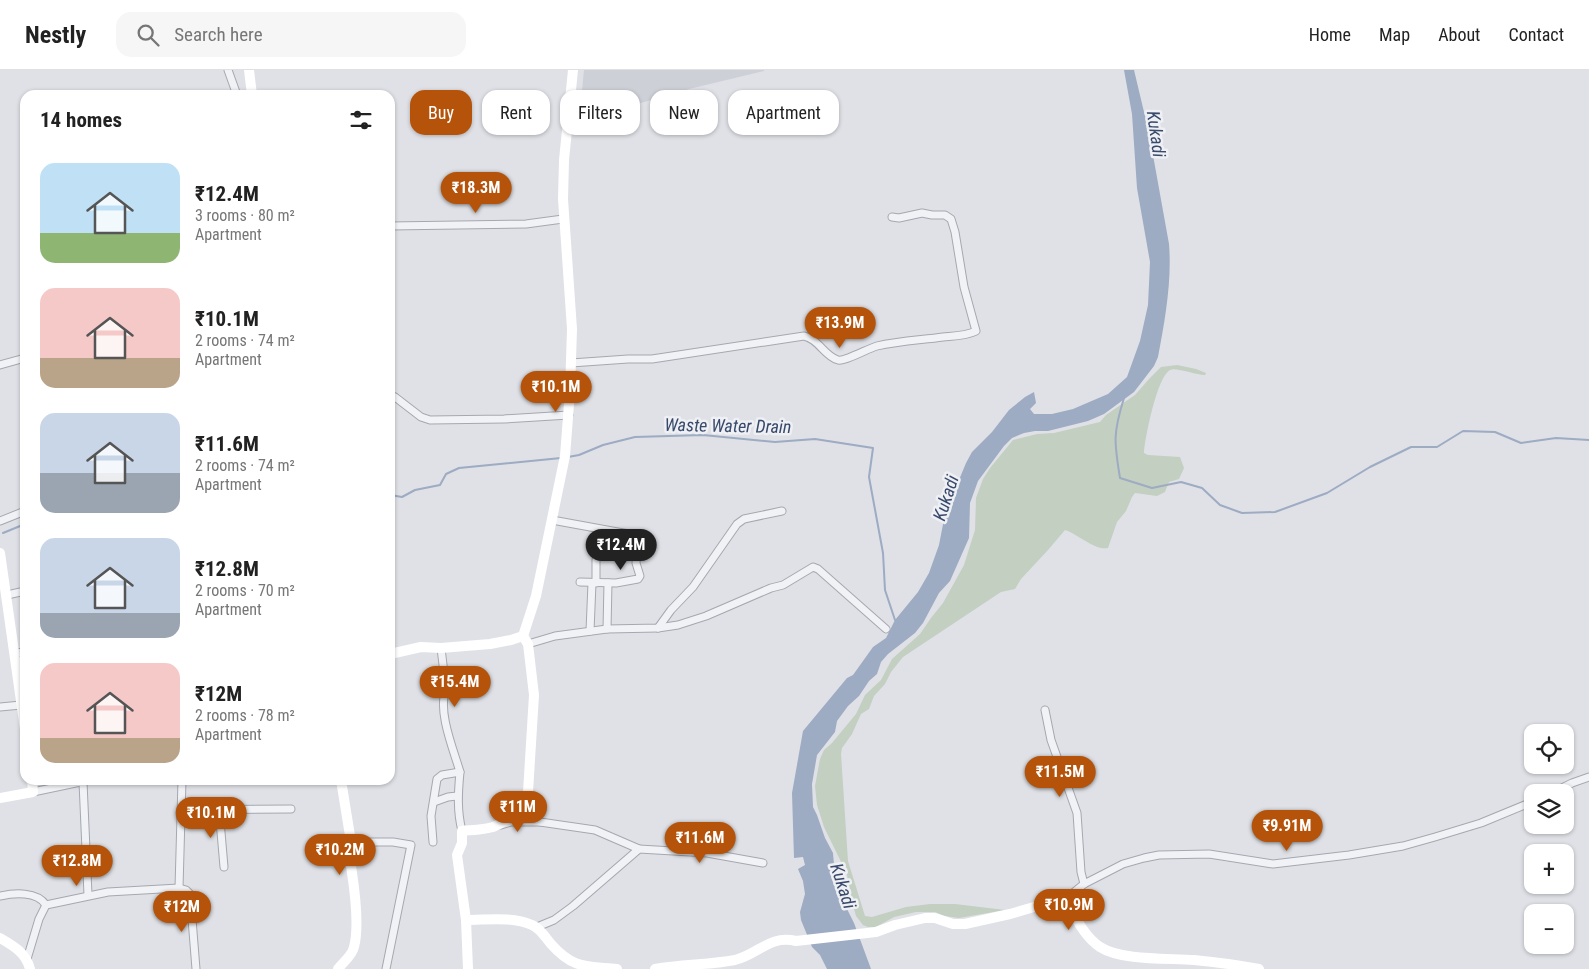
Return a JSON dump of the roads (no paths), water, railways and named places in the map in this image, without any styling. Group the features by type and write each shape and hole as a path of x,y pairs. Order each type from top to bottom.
{"street":[{"path":"228,70 235,90"},
{"path":"249,70 251,90"},
{"path":"493,827 510,817 521,805 528,792 534,695 525,640 565,456 571,362 571,320 566,234 563,220 564,160 573,70"},
{"path":"571,362 628,358 652,359 804,336 818,342 835,359 843,361 875,346 963,335 976,330 964,287 951,219 944,214 932,215 922,213 892,218"},
{"path":"395,226 526,224 563,220"},
{"path":"0,365 20,359"},
{"path":"395,399 421,417 430,420 504,419 568,415"},
{"path":"658,628 671,610 693,587 737,524 744,519 782,511"},
{"path":"0,521 20,513"},
{"path":"552,520 641,537 636,563 640,576 638,579 608,583 580,582"},
{"path":"0,553 20,653"},
{"path":"590,632 596,560"},
{"path":"395,653 421,647 441,648 490,644 607,629 658,628 678,625 706,616 771,588 784,585 813,567 818,569 886,629"},
{"path":"607,629 608,583"},
{"path":"7,595 20,592"},
{"path":"441,648 446,690 443,696 446,728 460,772 458,815 462,831 462,842 457,855 466,920 468,969"},
{"path":"0,707 20,705"},
{"path":"1045,710 1051,740 1077,813 1084,884"},
{"path":"433,842 431,816 437,779 439,776 460,772"},
{"path":"1570,784 1589,777"},
{"path":"32,785 33,792"},
{"path":"0,798 67,785"},
{"path":"86,785 88,895"},
{"path":"179,888 182,785"},
{"path":"338,969 353,952 354,947 354,896 349,853 351,842 342,785"},
{"path":"528,792 540,822"},
{"path":"434,802 458,796"},
{"path":"1259,969 1219,962 1139,957 1102,948 1092,941 1075,917 1069,904 1073,893 1084,884 1123,864 1159,855 1209,854 1273,864 1386,850 1481,823 1524,805"},
{"path":"181,810 291,809"},
{"path":"219,810 224,867"},
{"path":"462,831 493,827 511,822 540,822 595,830 639,850 707,853 763,863"},
{"path":"351,842 393,842 411,845 386,969"},
{"path":"537,928 554,920 573,906 639,850"},
{"path":"46,905 88,895 125,890 179,888 186,890 190,894 196,969"},
{"path":"0,896 12,894 30,895 40,899 46,905"},
{"path":"655,969 737,960 754,953 769,943 786,939 796,941 876,932 900,923 925,918 936,918 953,924 965,924 1034,907 1062,902 1069,904"},
{"path":"28,964 40,918 46,905"},
{"path":"466,920 514,920 537,928 554,948 573,964 583,967 617,969"},
{"path":"0,938 17,949 28,964"}],"water":[{"path":"1124,70 1134,70 1149,133 1169,244 1169,286 1158,357 1154,366 1134,392 1104,414 1088,421 1048,431 1024,433 1012,438 1004,446 978,481 970,503 969,538 950,581 939,593 923,623 915,633 888,654 881,662 877,674 848,706 837,721 835,732 817,755 812,784 813,807 833,853 834,865 840,873 844,903 854,923 871,969 827,969 820,955 812,947 801,920 800,912 805,894 803,881 798,869 805,865 803,857 794,858 792,793 803,731 847,678 853,675 873,647 886,638 895,620 918,592 929,573 939,545 945,514 972,452 992,432 1009,410 1034,392 1036,403 1030,409 1034,414 1052,414 1073,409 1108,394 1127,377 1140,341 1148,305 1150,262 1137,188 1132,114"}],"waterway":[{"path":"1124,398 1116,429 1120,478 1152,488 1181,482 1202,488 1220,505 1242,513 1275,512 1327,493 1370,467 1411,447 1437,447 1463,431 1495,432 1521,443 1556,438 1589,440"},
{"name":"Waste Water Drain","path":"568,457 635,437 703,435 775,442 815,439 873,448 869,477 883,553 885,590 895,620"},
{"name":"Waste Water Drain","path":"395,496 402,497 415,490 440,485 446,474 459,468 561,458"},
{"name":"Waste Water Drain","path":"3,533 20,526"}],"water label":[{"name":"Kukadi","path":"1156,134"},
{"name":"Kukadi","path":"946,498"},
{"name":"Kukadi","path":"843,886"}]}
